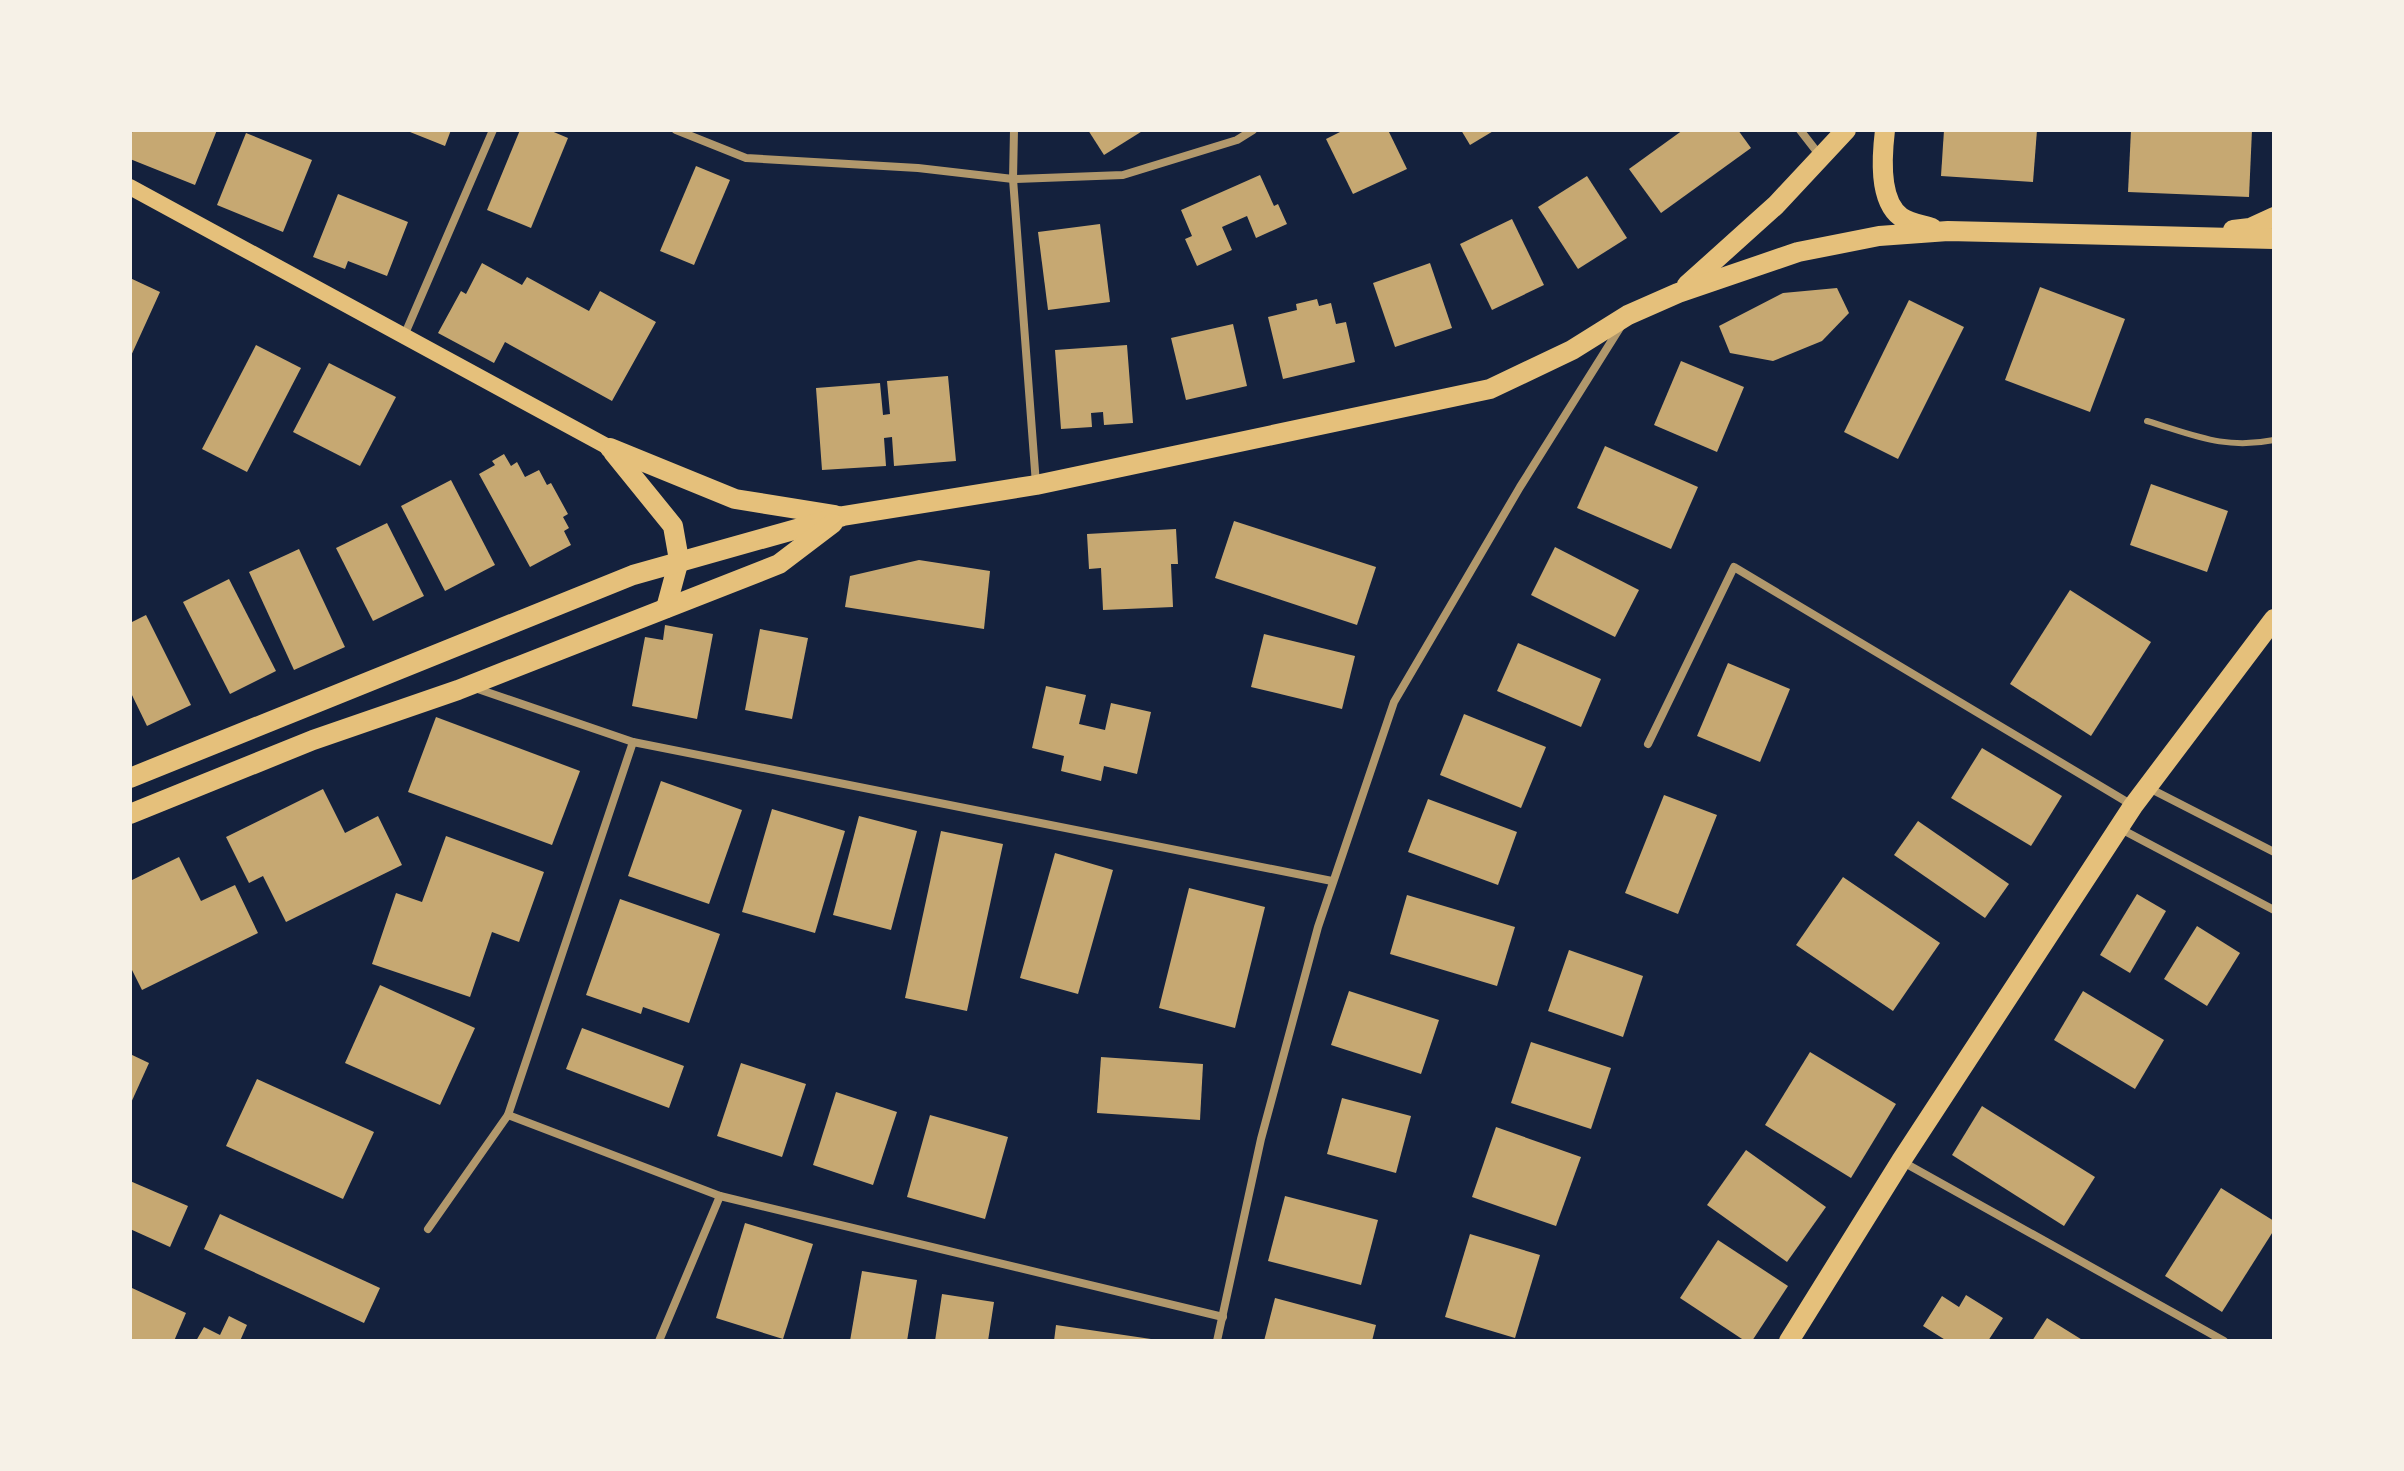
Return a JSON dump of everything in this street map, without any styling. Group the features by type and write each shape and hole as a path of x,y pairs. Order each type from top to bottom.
{"main road":[{"path":"1678,293 1776,205 1846,130"},
{"path":"1885,130 1884,177 1890,202 1901,217 1948,231"},
{"path":"130,187 610,448 735,499 843,516"},
{"path":"2169,238 2250,228 2274,217"},
{"path":"130,778 633,575 679,560 843,516 1036,485 1490,389 1572,350 1628,315 1678,293 1798,252 1879,236 1948,231 2274,239"},
{"path":"610,448 673,526 679,560 666,608"},
{"path":"130,814 313,740 468,686 779,564 843,516"},
{"path":"1789,1341 1901,1161 2133,806 2274,619"}],"street":[{"path":"404,336 493,130"},
{"path":"676,130 746,158 918,168 1013,179 1123,175 1237,140 1253,130"},
{"path":"1014,130 1013,179 1036,485"},
{"path":"1800,130 1821,157"},
{"path":"1217,1341 1261,1139 1332,881 1394,702 1520,487 1628,315"},
{"path":"1648,744 1734,567 2133,806"},
{"path":"468,686 633,742 1332,881"},
{"path":"428,1229 508,1115 633,742"},
{"path":"2147,787 2274,852"},
{"path":"2119,828 2274,910"},
{"path":"508,1115 720,1196 1223,1317"},
{"path":"1901,1161 2224,1341"},
{"path":"659,1341 720,1196"}],"lane":[{"path":"2147,421 2227,445 2252,445 2274,440"}],"building":[{"path":"133,130 217,130 195,185 130,159"},
{"path":"405,130 451,130 445,146"},
{"path":"520,130 549,130 568,138 531,228 487,210"},
{"path":"1088,130 1144,130 1104,155"},
{"path":"1344,130 1388,130 1407,169 1353,194 1326,139"},
{"path":"1461,130 1495,130 1470,145"},
{"path":"1683,130 1738,130 1751,148 1661,213 1629,169"},
{"path":"1944,130 2037,130 2033,182 1941,176"},
{"path":"2131,130 2252,130 2249,197 2128,192"},
{"path":"246,133 312,160 283,232 217,205"},
{"path":"696,166 730,180 694,265 660,251"},
{"path":"1260,175 1274,206 1278,204 1287,224 1256,238 1247,216 1222,227 1232,250 1197,266 1185,239 1192,236 1181,210"},
{"path":"1587,176 1627,238 1578,269 1538,207"},
{"path":"338,194 408,222 387,276 348,261 345,269 313,257"},
{"path":"1512,219 1544,285 1492,310 1460,244"},
{"path":"1100,224 1110,302 1048,310 1038,232"},
{"path":"482,263 522,285 527,277 589,311 600,291 656,322 612,401 505,342 494,363 438,333 461,291 466,294"},
{"path":"1430,263 1452,328 1395,347 1373,283"},
{"path":"130,278 160,292 130,358"},
{"path":"2040,287 2125,319 2090,412 2005,380"},
{"path":"1837,288 1849,313 1822,341 1773,361 1730,353 1719,326 1783,293"},
{"path":"1317,299 1319,306 1331,303 1336,324 1346,322 1355,362 1283,379 1268,317 1297,310 1296,304"},
{"path":"1909,300 1964,327 1898,459 1844,432"},
{"path":"1233,324 1247,386 1186,400 1171,338"},
{"path":"256,345 301,368 247,472 202,449"},
{"path":"1127,345 1133,423 1104,425 1103,412 1091,413 1092,427 1061,429 1055,350"},
{"path":"1681,361 1744,387 1717,452 1654,425"},
{"path":"329,363 396,397 360,466 293,432"},
{"path":"948,376 956,461 894,466 892,437 884,438 886,466 822,470 816,388 880,383 883,415 890,414 887,381"},
{"path":"1605,446 1698,487 1671,549 1577,508"},
{"path":"504,454 511,466 517,462 525,477 539,470 547,485 551,483 568,514 563,517 569,528 564,531 571,545 530,567 479,474 495,465 492,461"},
{"path":"451,480 495,565 445,591 401,506"},
{"path":"2151,484 2228,511 2207,572 2130,545"},
{"path":"1234,521 1376,567 1357,625 1215,578"},
{"path":"387,523 424,596 373,621 336,548"},
{"path":"1176,529 1178,564 1171,564 1173,607 1103,610 1101,568 1089,569 1087,534"},
{"path":"1555,547 1639,590 1615,637 1531,595"},
{"path":"299,549 345,647 294,670 249,572"},
{"path":"919,560 990,571 984,629 845,607 850,576"},
{"path":"229,579 276,671 230,694 183,602"},
{"path":"2070,590 2151,642 2091,736 2010,684"},
{"path":"146,615 191,705 147,726 130,691 130,623"},
{"path":"665,625 713,634 697,719 632,706 645,637 663,640"},
{"path":"760,629 808,638 792,719 745,710"},
{"path":"1264,634 1355,656 1342,709 1251,687"},
{"path":"1518,643 1601,679 1581,727 1497,691"},
{"path":"1728,663 1790,689 1760,762 1697,736"},
{"path":"1046,686 1086,695 1079,724 1105,730 1111,703 1151,712 1137,774 1104,766 1101,781 1061,771 1064,756 1032,748"},
{"path":"1464,714 1546,747 1521,808 1440,775"},
{"path":"436,717 580,771 552,845 408,792"},
{"path":"1982,748 2062,796 2031,846 1951,798"},
{"path":"661,781 742,810 709,904 628,876"},
{"path":"323,789 345,833 378,816 402,865 286,922 263,876 249,883 226,837"},
{"path":"1664,795 1717,815 1678,914 1625,893"},
{"path":"1428,799 1517,832 1498,885 1408,852"},
{"path":"772,809 845,831 815,933 742,912"},
{"path":"859,816 917,831 891,930 833,915"},
{"path":"1918,821 2009,884 1985,918 1894,855"},
{"path":"941,831 1003,844 967,1011 905,998"},
{"path":"446,836 544,872 519,942 492,932 470,997 372,964 396,893 422,902"},
{"path":"1055,853 1113,870 1078,994 1020,978"},
{"path":"179,857 201,901 235,885 258,933 142,990 130,966 130,881"},
{"path":"1843,877 1940,943 1893,1011 1796,945"},
{"path":"1189,888 1265,907 1235,1028 1159,1008"},
{"path":"2137,894 2166,911 2130,973 2100,955"},
{"path":"1407,895 1515,927 1497,986 1390,954"},
{"path":"620,899 720,934 689,1023 643,1007 641,1014 586,995"},
{"path":"2197,926 2240,953 2207,1006 2164,979"},
{"path":"1569,950 1643,976 1623,1037 1548,1011"},
{"path":"380,985 475,1028 440,1105 345,1063"},
{"path":"1349,991 1439,1020 1421,1074 1331,1045"},
{"path":"2083,991 2164,1040 2135,1089 2054,1040"},
{"path":"582,1028 684,1066 669,1108 566,1069"},
{"path":"1531,1042 1611,1068 1591,1129 1511,1103"},
{"path":"1810,1052 1896,1104 1851,1178 1765,1125"},
{"path":"130,1054 149,1063 130,1105"},
{"path":"1101,1057 1203,1064 1200,1120 1097,1113"},
{"path":"741,1063 806,1084 782,1157 717,1136"},
{"path":"257,1079 374,1132 343,1199 226,1146"},
{"path":"836,1092 897,1112 873,1185 813,1165"},
{"path":"1342,1098 1411,1116 1396,1173 1327,1154"},
{"path":"1982,1106 2095,1177 2064,1226 1952,1155"},
{"path":"930,1115 1008,1137 985,1219 907,1197"},
{"path":"1496,1127 1581,1157 1556,1226 1472,1197"},
{"path":"1746,1150 1826,1207 1787,1262 1707,1205"},
{"path":"130,1181 188,1206 170,1247 130,1229"},
{"path":"2221,1188 2274,1221 2274,1230 2222,1312 2165,1276"},
{"path":"1285,1196 1378,1220 1361,1285 1268,1261"},
{"path":"220,1214 380,1288 364,1323 204,1249"},
{"path":"745,1223 813,1244 783,1339 716,1318"},
{"path":"1470,1234 1540,1255 1515,1338 1445,1317"},
{"path":"1718,1240 1788,1286 1752,1341 1745,1341 1680,1298"},
{"path":"862,1271 917,1280 907,1341 850,1341"},
{"path":"132,1288 186,1313 174,1341 130,1341"},
{"path":"942,1294 994,1302 988,1341 935,1341"},
{"path":"1966,1295 2003,1318 1988,1341 1947,1341 1923,1326 1942,1296 1959,1307"},
{"path":"1275,1298 1376,1325 1372,1341 1264,1341"},
{"path":"229,1316 247,1325 240,1341 196,1341 204,1327 220,1335"},
{"path":"2047,1318 2084,1341 2032,1341"},
{"path":"1056,1325 1151,1339 1054,1341"}]}
